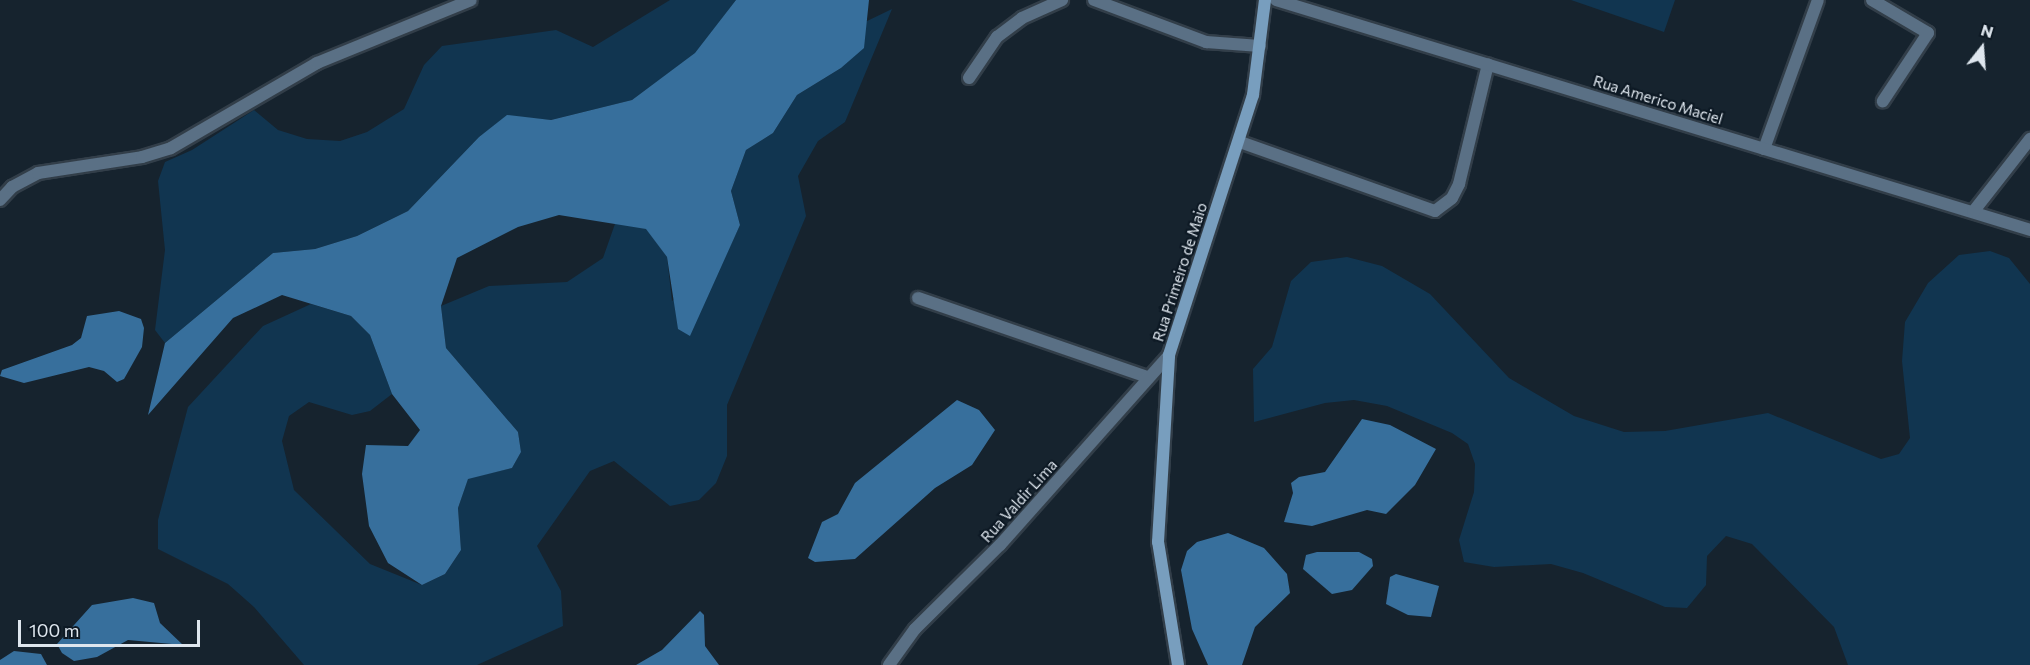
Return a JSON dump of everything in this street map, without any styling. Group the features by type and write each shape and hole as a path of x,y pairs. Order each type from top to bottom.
{"main road":[{"name":"Rua Primeiro de Maio","path":"1178,665 1158,542 1168,355 1254,95 1264,0"}],"street":[{"path":"0,200 12,187 38,173 142,157 171,148 317,63 471,0"},
{"path":"969,78 997,37 1022,18 1062,0"},
{"path":"1094,0 1206,42 1260,46"},
{"name":"Rua Americo Maciel","path":"1276,0 2030,230"},
{"path":"1764,148 1818,0"},
{"path":"1872,0 1928,33 1883,101"},
{"path":"1239,142 1436,211 1448,203 1459,184 1488,64"},
{"path":"1973,212 2030,139"},
{"path":"918,298 1148,377"},
{"name":"Rua Valdir Lima","path":"889,665 915,629 1000,545 1168,355"}],"shaded area":[{"path":"670,0 736,0 696,53 632,100 551,120 507,116 479,137 408,211 357,236 315,249 273,253 165,343 155,330 165,250 158,181 165,162 192,150 254,110 278,130 307,139 340,141 367,132 404,109 424,65 442,46 556,30 593,47"},
{"path":"736,0 869,0 864,48 841,68 797,95 773,133 746,150 731,191 740,225 690,336 678,329 667,257 646,229 559,215 518,227 457,258 441,306 446,348 518,432 521,452 512,468 468,479 458,508 461,550 445,574 422,585 388,563 369,526 362,474 366,445 408,446 420,430 392,394 370,335 351,316 282,295 233,318 148,415 165,343 273,253 315,249 357,236 408,211 479,137 507,115 551,120 632,100 695,53"},
{"path":"1571,0 1675,0 1664,32"},
{"path":"892,9 845,122 818,141 798,176 806,216 727,405 727,456 716,483 699,500 670,506 614,461 590,471 537,546 561,591 563,626 477,665 304,665 254,607 228,584 158,549 158,520 188,407 263,326 311,304 351,316 370,335 392,394 370,411 352,415 309,402 289,416 282,441 294,490 370,564 422,585 445,574 461,550 458,508 468,478 512,468 521,452 518,432 446,348 441,306 489,286 567,282 603,258 616,221 647,229 667,257 672,301 724,259 740,225 731,191 746,150 773,133 797,95 841,68 863,48 865,22"},
{"path":"1990,251 2009,258 2030,284 2030,665 1848,665 1834,627 1752,544 1726,536 1707,556 1706,585 1687,608 1665,607 1583,573 1551,564 1494,567 1464,562 1459,540 1474,492 1475,464 1468,444 1452,433 1387,406 1354,400 1325,403 1254,422 1253,369 1272,347 1291,281 1311,262 1347,257 1382,266 1430,294 1509,378 1574,416 1624,432 1665,431 1768,413 1881,459 1899,454 1910,438 1902,361 1905,322 1928,283 1959,255"},
{"path":"119,311 141,319 144,328 142,347 124,379 117,382 104,371 89,367 24,383 0,376 2,370 72,345 81,338 87,316"},
{"path":"957,400 979,410 995,430 972,465 935,488 855,559 815,562 808,558 822,522 838,514 855,483"},
{"path":"1362,419 1390,425 1436,449 1415,485 1386,514 1367,510 1312,526 1284,522 1293,493 1291,483 1299,477 1325,472"},
{"path":"1228,533 1264,548 1287,574 1290,593 1255,627 1242,665 1208,665 1192,629 1181,570 1187,551 1197,542"},
{"path":"1317,552 1359,552 1372,559 1373,566 1352,590 1332,594 1303,569 1306,555"},
{"path":"1396,574 1439,586 1431,617 1408,615 1386,604 1390,577"},
{"path":"133,598 154,603 160,623 183,645 128,640 97,657 74,661 62,653 57,644 92,605"},
{"path":"700,611 704,615 705,646 719,665 636,665 662,650"},
{"path":"14,651 41,654 47,665 0,665 0,660"}]}
